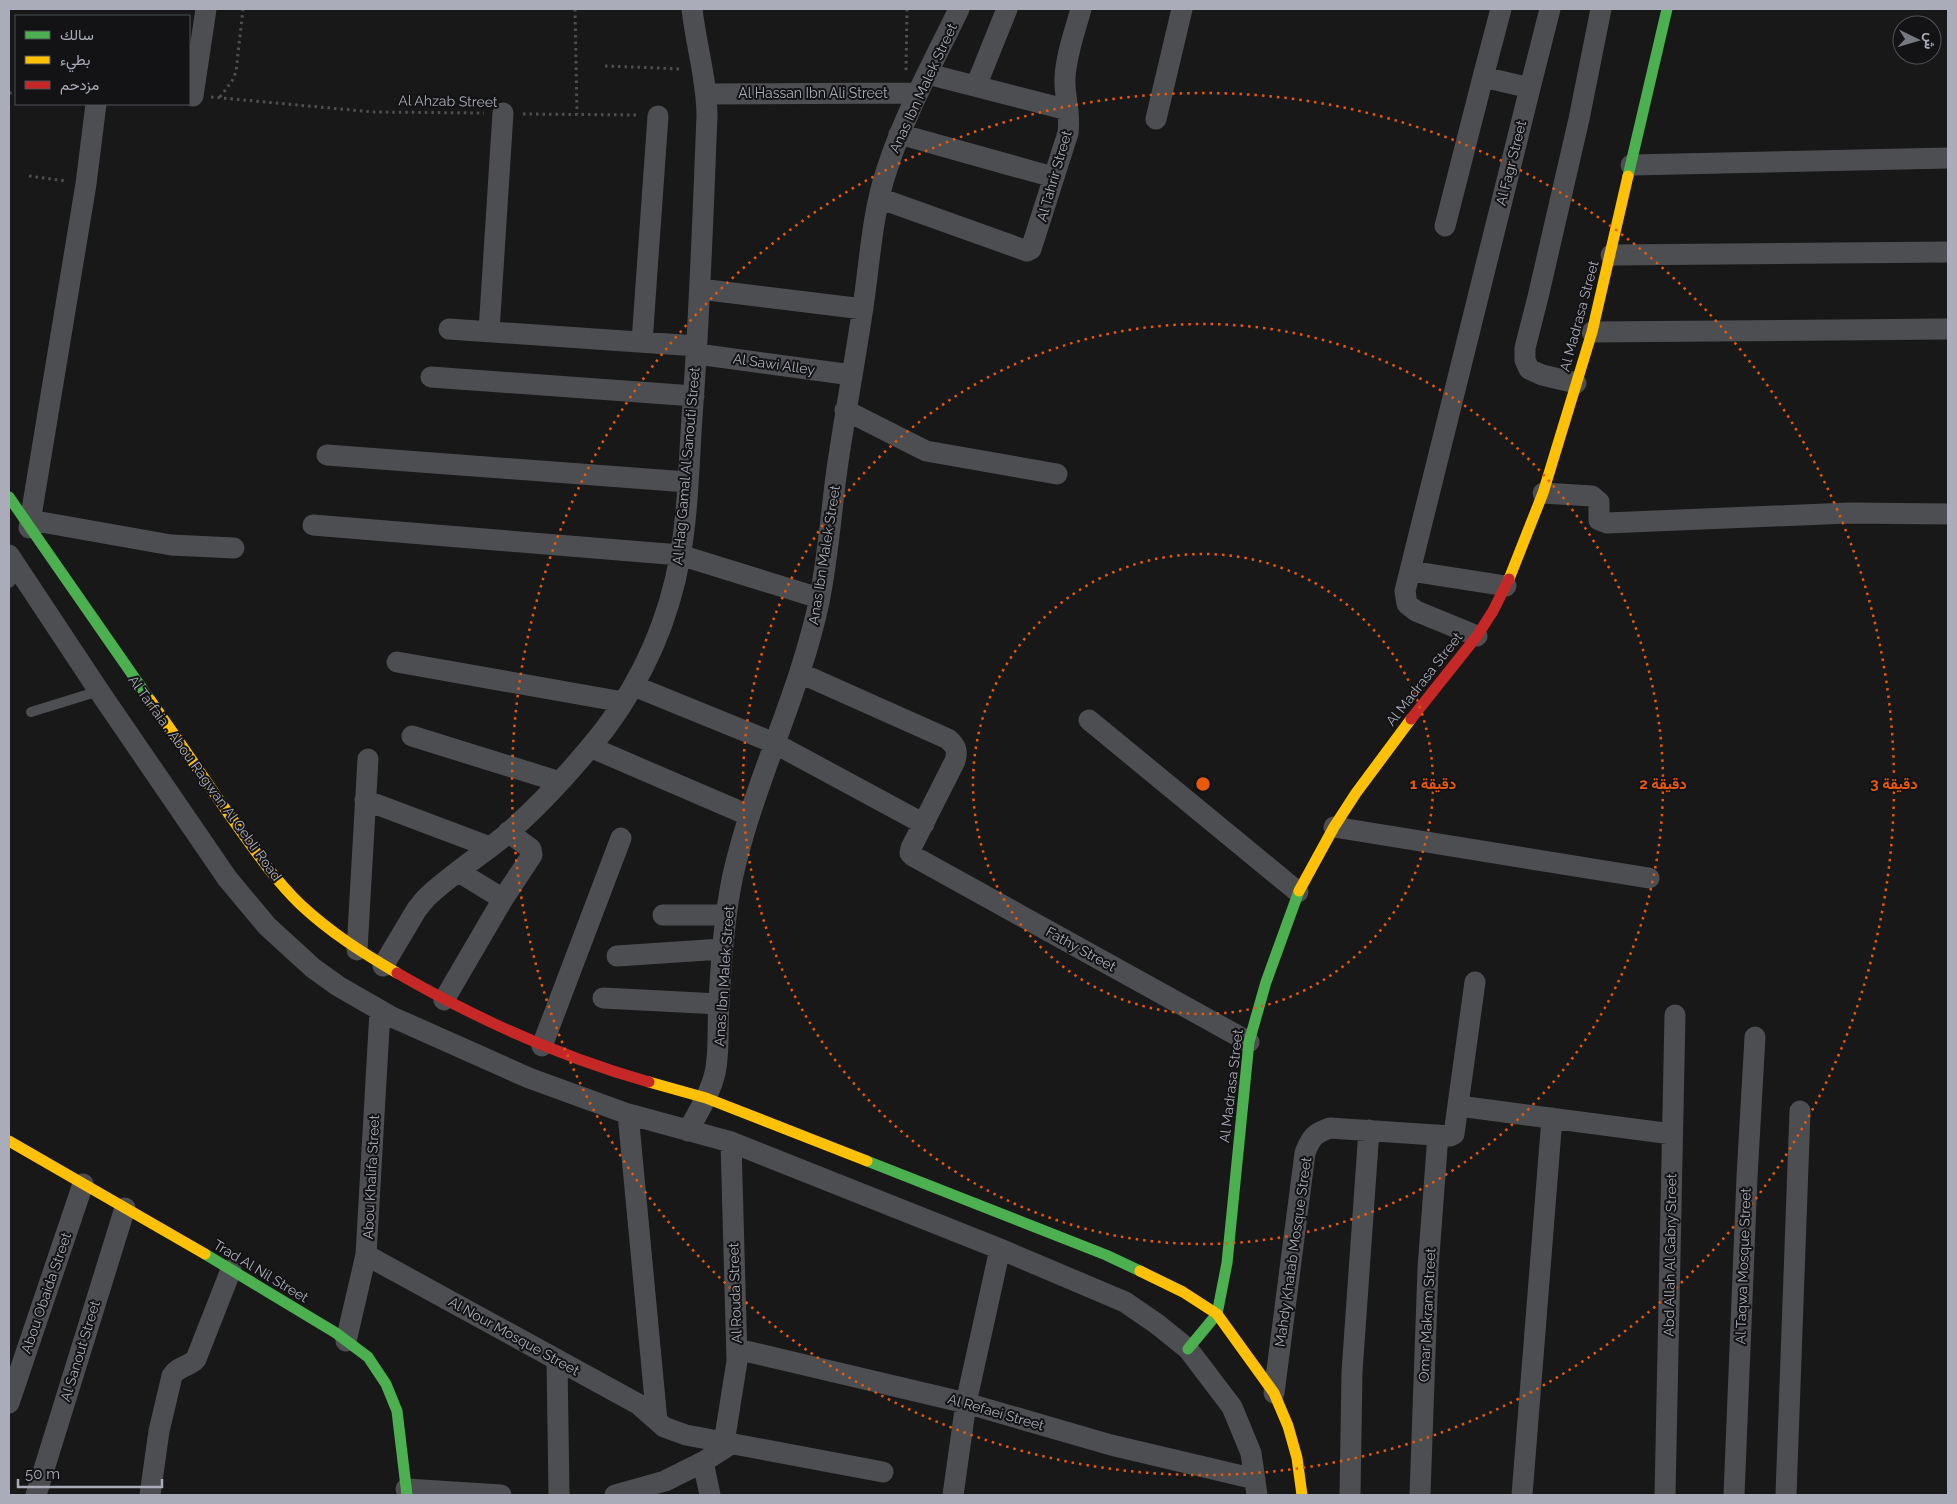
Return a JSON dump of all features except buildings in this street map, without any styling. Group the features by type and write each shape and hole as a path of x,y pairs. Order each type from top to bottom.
{"street":[{"path":"193,96 206,9"},
{"name":"Al Hag Gamal Al Sanouti Street","path":"383,966 417,908 436,888 508,832 560,782 590,747 629,694 661,626 680,555 697,350 707,94 692,9"},
{"name":"Anas Ibn Malek Street","path":"688,1131 706,1098 715,1074 722,949 734,871 748,815 800,673 819,598 845,410 863,309 879,198 886,170 912,93 928,74 959,9"},
{"path":"976,86 1007,9"},
{"name":"Al Tahrir Street","path":"879,198 1027,251 1032,250 1068,132 1065,77 1081,9"},
{"path":"1156,119 1182,9"},
{"path":"1445,226 1501,9"},
{"name":"Al Fagr Street","path":"1477,636 1416,611 1407,604 1405,591 1550,9"},
{"path":"1576,383 1529,369 1525,360 1525,348 1579,119 1601,9"},
{"name":"Al Madrasa Street","path":"1188,1349 1217,1314 1227,1263 1249,1042 1266,982 1298,892 1334,827 1356,794 1434,688 1477,636 1506,586 1543,493 1592,332 1667,9"},
{"path":"928,74 1068,110"},
{"path":"1483,77 1530,88"},
{"name":"Al Hassan Ibn Ali Street","path":"707,94 912,93"},
{"path":"96,105 86,184 29,524 171,545 234,548"},
{"path":"489,331 503,113"},
{"path":"642,342 658,116"},
{"path":"899,134 1053,177"},
{"path":"1631,165 1948,158"},
{"path":"1611,255 1948,252"},
{"path":"700,289 863,309"},
{"name":"Al Sawi Alley","path":"449,329 642,342 852,375"},
{"path":"1592,332 1948,329"},
{"path":"431,376 694,396"},
{"path":"845,410 926,452 1057,474"},
{"path":"327,455 687,482"},
{"path":"1543,493 1592,496 1599,502 1599,520 1607,523 1848,513 1948,514"},
{"name":"Al Tarfaia , Abou Ragwan Al Qebli Road","path":"9,497 224,810 269,870 300,904 328,929 357,950 444,1000 542,1046 606,1070 706,1098 1106,1255 1183,1292 1217,1314"},
{"path":"313,525 680,555 819,598"},
{"path":"9,554 15,578 99,691 227,878 246,903 289,948 313,968 380,1011 529,1078 628,1114 731,1142 1000,1249 1125,1302 1157,1324 1188,1349 1232,1407 1251,1453 1256,1487"},
{"path":"1410,570 1506,586"},
{"path":"396,662 629,694 774,743 924,824 955,761 956,749 953,743 948,739 800,673"},
{"path":"1089,720 1298,892"},
{"path":"412,736 560,782"},
{"path":"590,747 748,815"},
{"path":"357,950 368,759"},
{"path":"365,800 490,847"},
{"name":"Fathy Street","path":"924,824 911,848 910,853 913,856 1249,1042"},
{"path":"1334,827 1649,878"},
{"path":"444,1000 532,853 531,849 508,832"},
{"path":"542,1046 621,838"},
{"path":"459,872 503,899"},
{"path":"663,915 726,915"},
{"path":"617,956 722,949"},
{"name":"Omar Makram Street","path":"1420,1495 1428,1268 1446,1135 1459,1106 1475,982"},
{"path":"603,998 718,1004"},
{"name":"Abou Khalifa Street","path":"346,1341 366,1255 380,1011"},
{"name":"Abd Allah Al Gabry Street","path":"1664,1495 1675,1015"},
{"name":"Al Taqwa Mosque Street","path":"1734,1495 1747,1177 1755,1037"},
{"path":"1459,1106 1672,1134"},
{"path":"1786,1495 1800,1111"},
{"path":"628,1114 657,1421"},
{"path":"1522,1495 1552,1118"},
{"name":"Mahdy Khatab Mosque Street","path":"1274,1392 1305,1153 1309,1141 1318,1132 1330,1128 1446,1135"},
{"path":"1350,1495 1352,1372 1369,1130"},
{"name":"Trad Al Nil Street","path":"9,1141 231,1270 346,1341 368,1357 386,1384 397,1411 407,1492"},
{"name":"Al Rouda Street","path":"727,1444 737,1349 731,1142"},
{"name":"Abou Obaida Street","path":"9,1403 83,1184"},
{"name":"Al Sanout Street","path":"36,1495 125,1208"},
{"path":"953,1495 966,1403 1000,1249"},
{"name":"Al Nour Mosque Street","path":"366,1255 638,1404 657,1421 674,1431 727,1444 884,1472"},
{"path":"150,1495 158,1431 172,1376 177,1370 196,1359 231,1270"},
{"path":"1217,1314 1274,1392 1288,1426 1298,1458 1302,1495"},
{"name":"Al Refaei Street","path":"737,1349 966,1403 1256,1487"},
{"path":"557,1360 559,1495"},
{"path":"615,1495 665,1481 703,1462 727,1444"},
{"path":"703,1462 710,1495"},
{"path":"407,1492 501,1495"}],"lane":[{"path":"31,712 99,691"}],"path":[{"path":"220,97 236,72 243,9"},
{"path":"575,9 577,114"},
{"path":"907,9 912,93"},
{"path":"605,66 702,70"},
{"name":"Al Ahzab Street","path":"193,96 373,112 658,116"},
{"path":"30,176 86,184"}],"traffic: fast":[{"path":"1628,176 1667,9"},
{"path":"9,497 150,700"},
{"path":"1188,1349 1217,1314 1227,1263 1249,1042 1266,982 1299,891"},
{"path":"867,1161 1106,1255 1140,1271"},
{"path":"205,1254 336,1333 368,1357 386,1384 397,1411 407,1495"}],"traffic: slow":[{"path":"1509,579 1543,493 1592,332 1628,176"},
{"path":"150,700 254,849 291,895 336,934 397,973"},
{"path":"1299,891 1334,827 1356,793 1411,719"},
{"path":"649,1082 706,1098 867,1161"},
{"path":"9,1141 205,1254"},
{"path":"1140,1271 1183,1292 1217,1314 1274,1393 1288,1426 1297,1458 1302,1495"}],"traffic: jam":[{"path":"1411,719 1477,636 1493,611 1509,579"},
{"path":"397,973 488,1021 551,1049 649,1082"}]}
